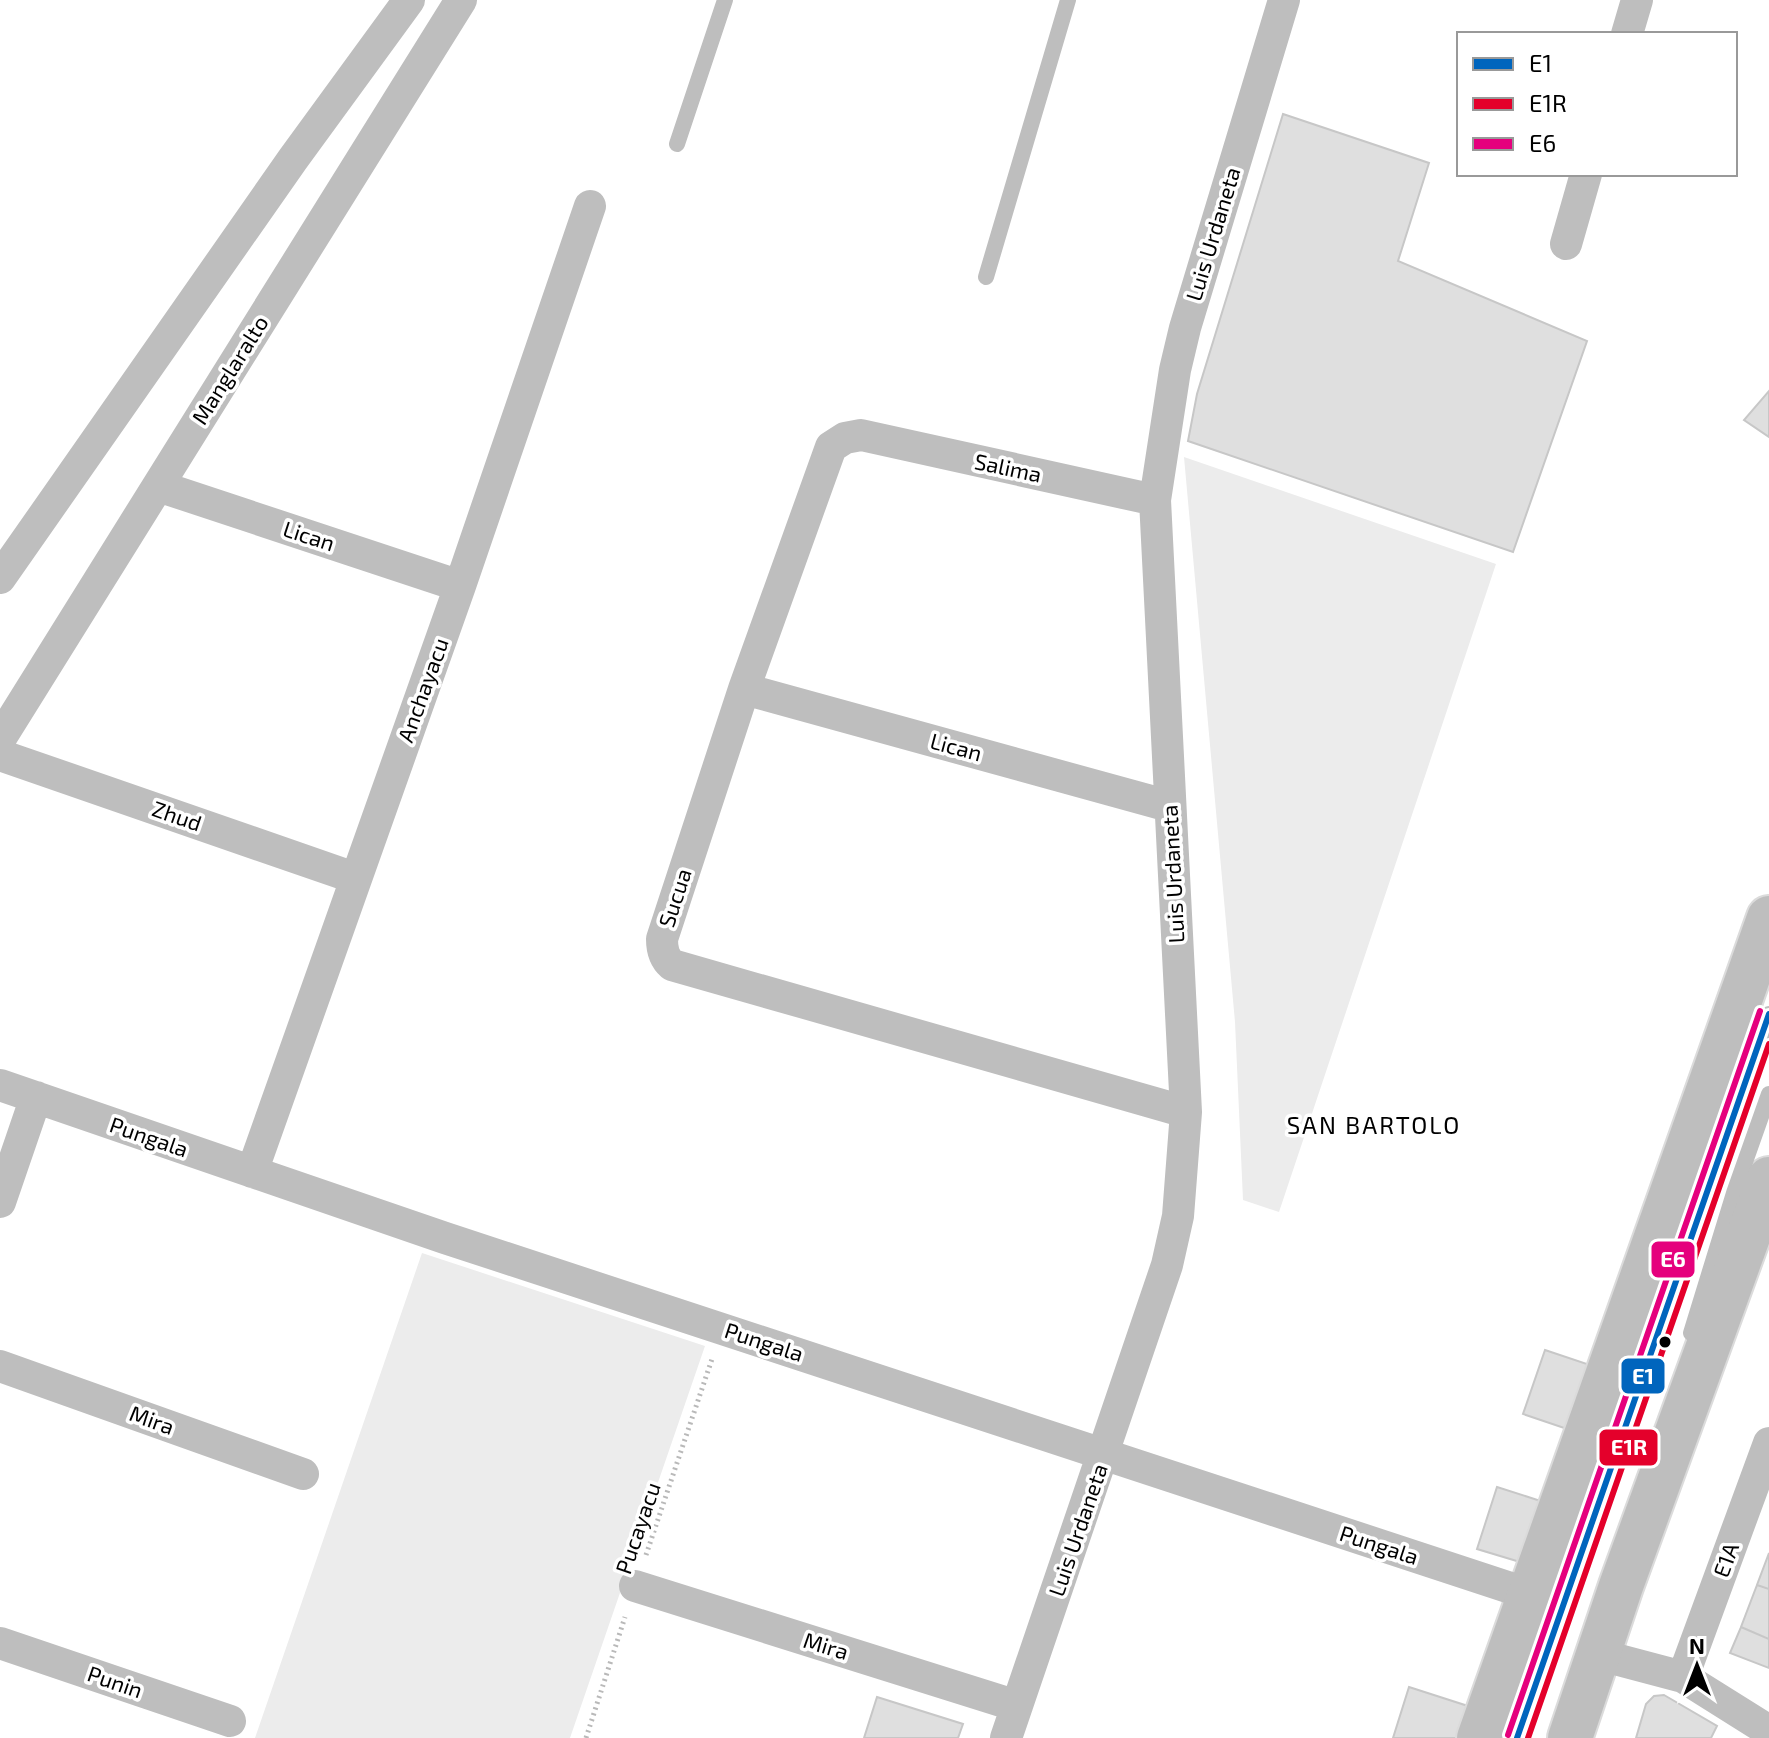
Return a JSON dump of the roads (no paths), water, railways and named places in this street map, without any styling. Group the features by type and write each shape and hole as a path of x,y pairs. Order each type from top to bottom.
{"main road":[{"path":"1479,1738 1769,918"},
{"path":"1570,1738 1621,1586 1769,1179"}],"street":[{"path":"0,578 293,159 409,0"},
{"name":"Manglaralto","path":"0,739 461,0"},
{"name":"Luis Urdaneta","path":"1006,1738 1167,1265 1178,1216 1186,1112 1155,500 1175,370 1185,328 1284,0"},
{"path":"1628,32 1637,0"},
{"path":"1566,244 1585,176"},
{"name":"Anchayacu","path":"252,1172 460,586 590,206"},
{"name":"Salima","path":"861,435 1155,500"},
{"name":"Sucua","path":"861,435 845,438 831,447 744,689 662,939 667,960 687,970 1186,1112"},
{"name":"Lican","path":"158,486 460,586"},
{"name":"Lican","path":"744,689 1169,806"},
{"name":"Zhud","path":"0,755 355,878"},
{"name":"Pungala","path":"0,1085 252,1172 1529,1594"},
{"path":"0,1202 36,1097"},
{"name":"Mira","path":"0,1366 303,1474"},
{"name":"E1A","path":"1683,1677 1769,1443"},
{"name":"Mira","path":"635,1586 1017,1706"},
{"name":"Punin","path":"0,1643 230,1721"},
{"path":"1600,1655 1683,1677 1769,1731"}],"lane":[{"path":"677,144 725,0"},
{"path":"986,277 1068,0"},
{"path":"1517,1738 1769,1014"},
{"path":"1686,1349 1734,1193 1769,1094"}],"district":[{"name":"SAN BARTOLO","path":"1374,1126"}]}
